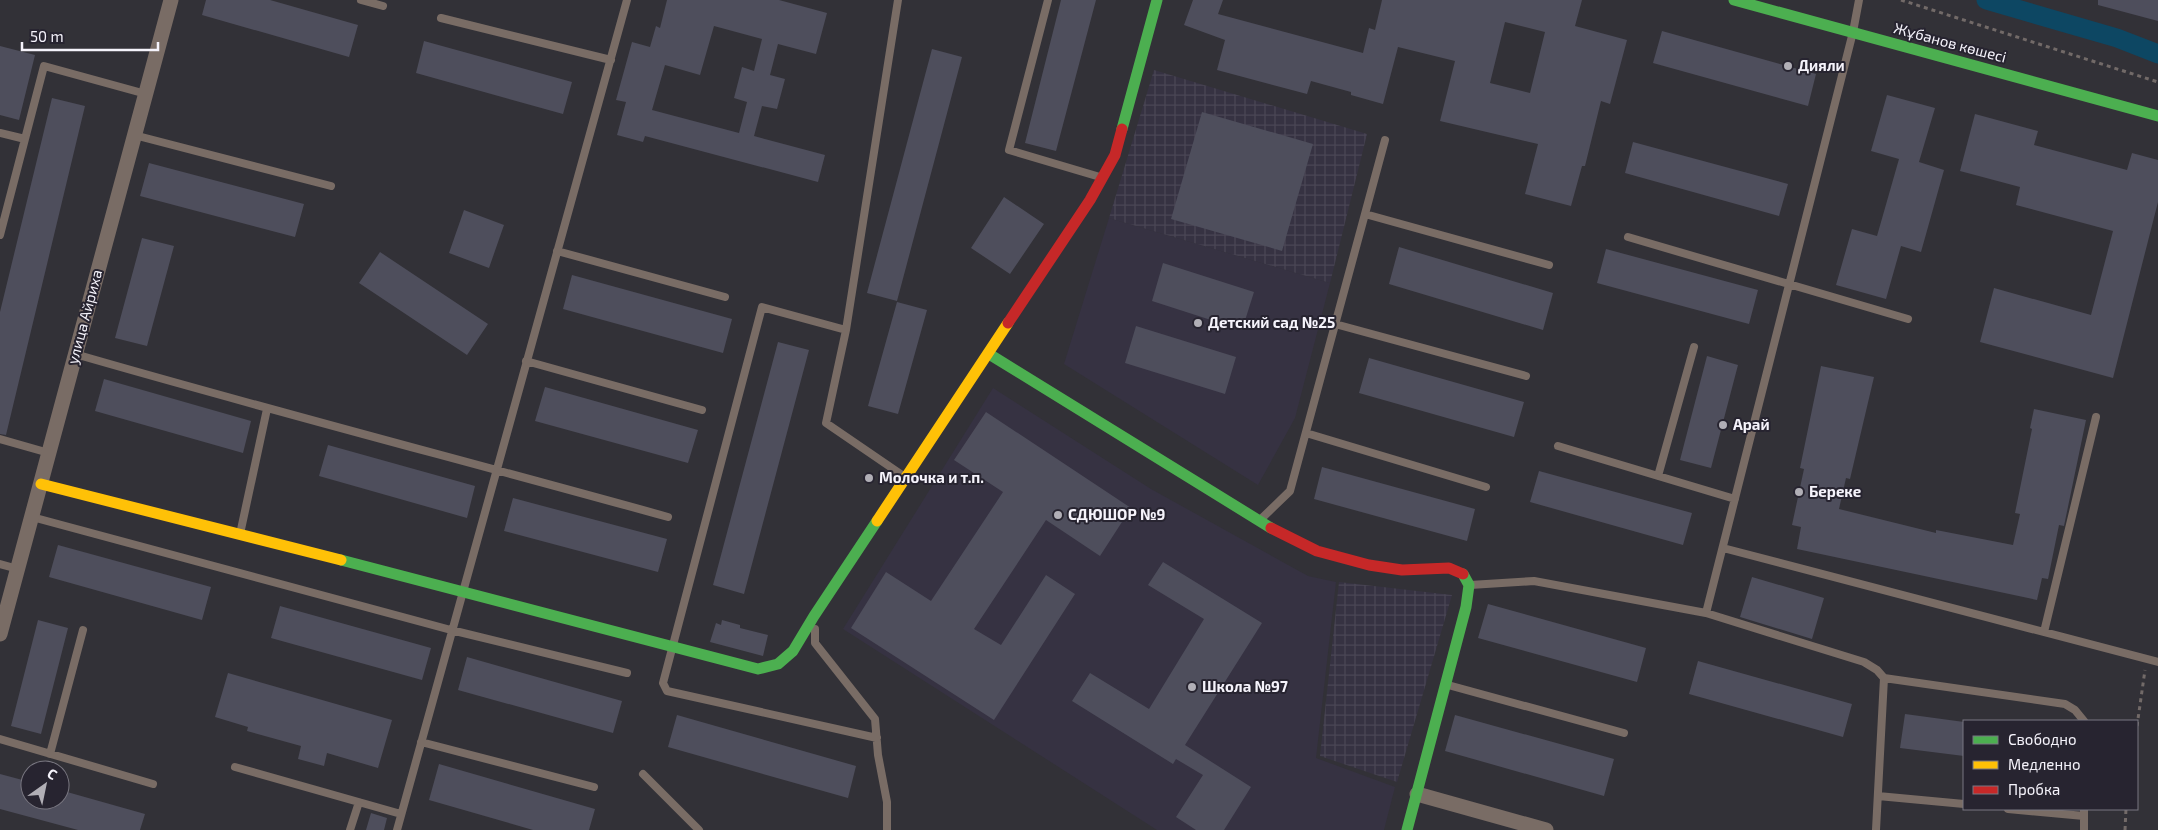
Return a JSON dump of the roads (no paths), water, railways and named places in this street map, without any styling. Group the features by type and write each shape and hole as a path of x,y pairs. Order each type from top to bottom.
{"street":[{"name":"улица Айриха","path":"0,634 171,0"},
{"path":"41,484 462,591 757,669 773,668 790,656 804,636 814,616 990,354 1103,178 1115,155 1157,0"},
{"name":"Жұбанов көшесі","path":"1734,0 2158,116"},
{"path":"990,354 1259,522 1317,552 1369,565 1402,570 1449,568 1463,574 1469,585 1466,607 1407,830"},
{"path":"1417,794 1546,830"}],"lane":[{"path":"361,0 383,6"},
{"path":"397,830 627,0"},
{"path":"898,0 846,330 826,423 906,478"},
{"path":"1048,0 1009,150 1103,178"},
{"path":"1706,613 1853,32 1859,0"},
{"path":"441,18 610,60"},
{"path":"0,235 44,66 146,94"},
{"path":"0,133 25,139"},
{"path":"134,135 331,186"},
{"path":"1259,522 1290,491 1385,140"},
{"path":"1365,214 1549,265"},
{"path":"1628,237 1908,319"},
{"path":"557,251 724,297"},
{"path":"846,330 762,307 663,683 666,690 877,738"},
{"path":"1335,324 1526,376"},
{"path":"1658,476 1694,347"},
{"path":"75,354 267,409 668,516"},
{"path":"526,361 702,410"},
{"path":"240,534 267,409"},
{"path":"2044,632 2096,417"},
{"path":"1306,433 1486,487"},
{"path":"0,439 49,453"},
{"path":"1558,446 1735,499"},
{"path":"32,517 451,630 627,672"},
{"path":"1723,548 2158,662"},
{"path":"0,564 18,569"},
{"path":"1469,585 1534,581 1706,613 1864,662 1877,670 1884,678 2065,704 2075,710 2083,720"},
{"path":"814,616 815,643 875,720 887,802 887,830"},
{"path":"50,754 83,630"},
{"path":"1876,830 1884,678"},
{"path":"1446,684 1624,733"},
{"path":"0,740 153,784"},
{"path":"421,742 594,787"},
{"path":"235,767 401,814"},
{"path":"643,774 699,830"},
{"path":"1878,796 1963,804"},
{"path":"350,830 359,802"},
{"path":"2027,810 2084,813 2084,830"}],"waterway":[{"path":"1986,0 2117,38 2158,54"}],"place":[{"name":"Дияли","path":"1788,66"},
{"name":"Детский сад №25","path":"1198,323"},
{"name":"Арай","path":"1723,425"},
{"name":"Молочка и т.п.","path":"869,478"},
{"name":"Береке","path":"1799,492"},
{"name":"СДЮШОР №9","path":"1058,515"},
{"name":"Школа №97","path":"1192,687"}]}
